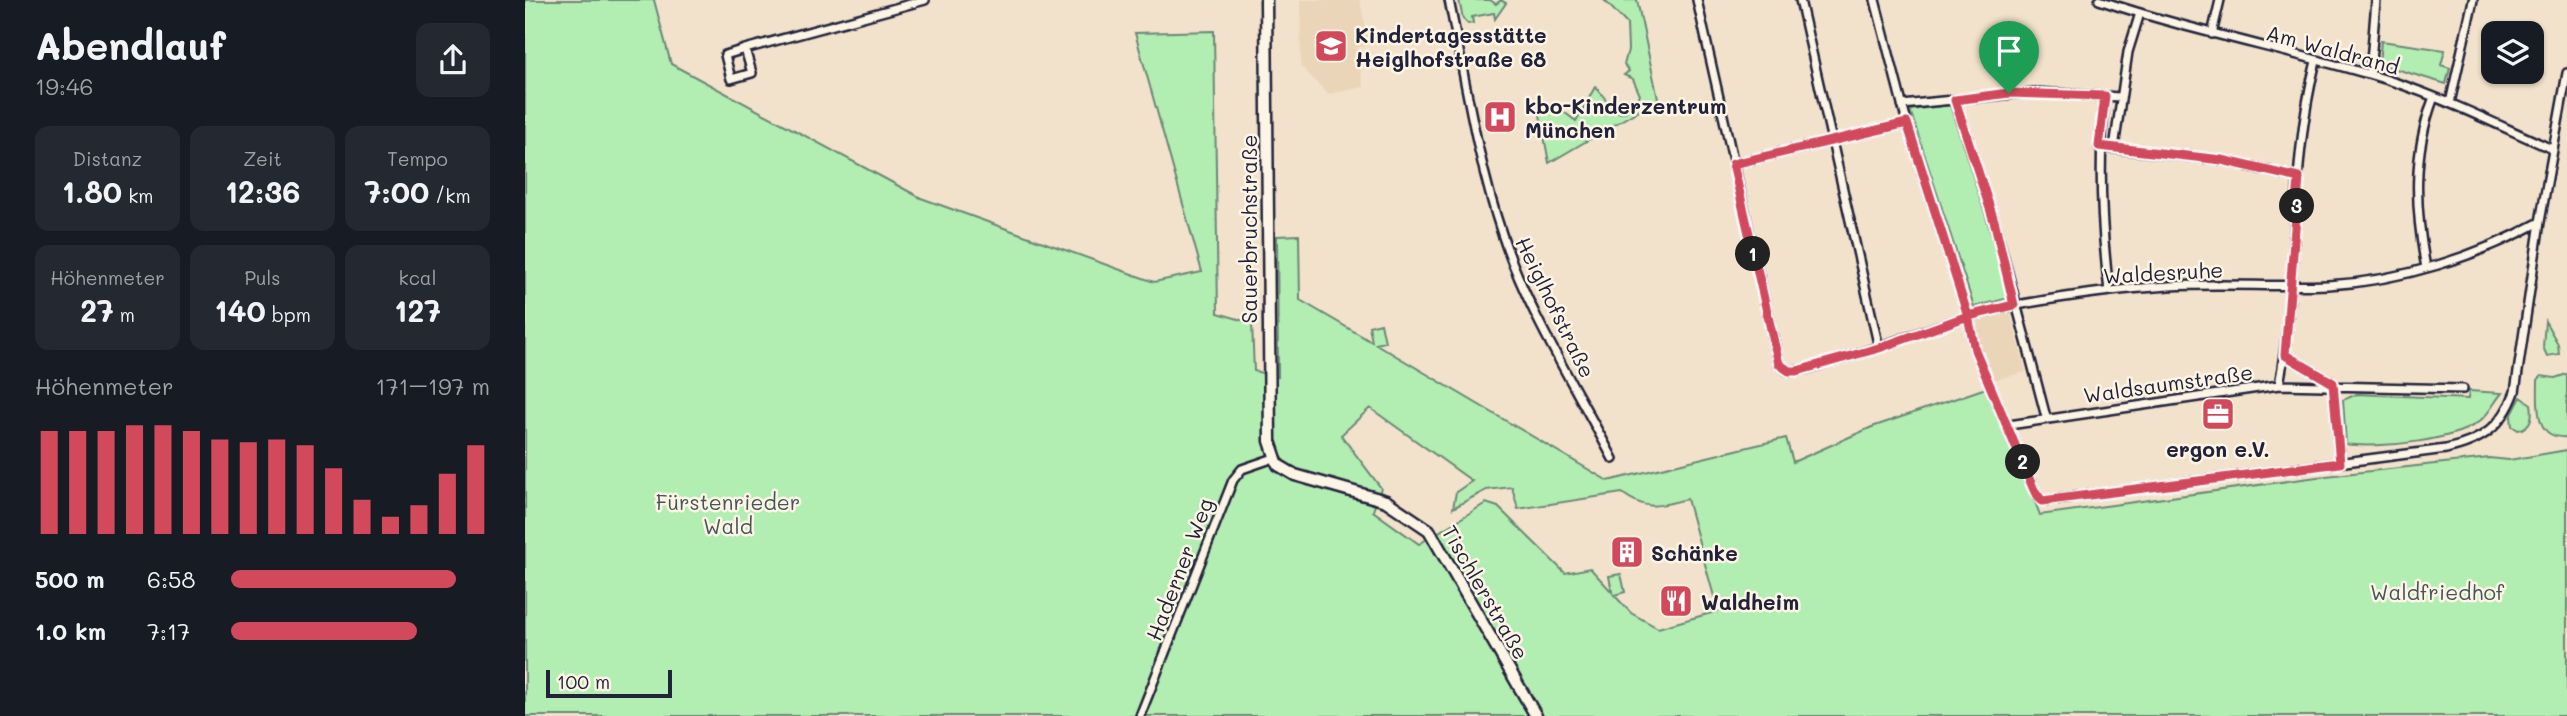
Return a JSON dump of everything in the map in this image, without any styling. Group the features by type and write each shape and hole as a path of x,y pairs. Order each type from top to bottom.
{"street":[{"path":"745,49 752,73 731,79 725,55 745,49 925,0"},
{"name":"Sauerbruchstraße","path":"1266,0 1268,368 1273,458"},
{"name":"Heiglhofstraße","path":"1449,0 1493,204 1504,239 1529,299 1613,459"},
{"path":"1697,0 1733,164 1907,123"},
{"path":"1800,0 1879,348"},
{"path":"1875,0 1907,123 1968,316 1975,350 1986,380 2009,425 2034,490 2042,501 2469,444 2497,425 2515,392 2551,149 2567,73"},
{"name":"Am Waldrand","path":"2099,0 2212,34 2370,74 2450,103 2551,149"},
{"path":"2212,34 2220,0"},
{"path":"2370,74 2376,0"},
{"path":"2450,103 2473,0"},
{"path":"2114,148 2120,97 2140,13"},
{"path":"2279,385 2292,286 2306,110 2316,61"},
{"path":"1902,105 2034,92 2120,97"},
{"path":"2105,96 2099,146 2101,207 2109,291"},
{"path":"2426,268 2417,216 2416,171 2434,97"},
{"path":"1955,100 1995,224 2014,305 2046,417"},
{"path":"2099,146 2222,160 2299,178"},
{"name":"Waldesruhe","path":"1733,164 1779,364 1789,371 1879,348 1968,316 2014,305 2109,291 2191,286 2292,286 2364,281 2426,268 2481,250 2540,222"},
{"name":"Waldsaumstraße","path":"2285,355 2333,383"},
{"path":"2333,383 2340,463"},
{"name":"Waldsaumstraße","path":"2009,425 2046,417 2279,385 2333,383 2463,389"},
{"name":"Haderner Weg","path":"1140,716 1233,480 1242,468 1273,458"},
{"name":"Tischlerstraße","path":"1273,458 1284,470 1295,475 1386,501 1429,530 1536,716"}],"shaded area":[{"name":"Kindertagesstätte Heiglhofstraße 68","path":"1300,0 1360,0 1369,45 1356,48 1364,87 1328,94 1301,67"},
{"path":"2010,311 2026,372 1989,381 1977,350 1972,320"}],"green space":[{"path":"525,0 654,0 671,64 921,198 1154,282 1202,272 1135,33 1214,31 1218,313 1252,323 1254,371 1278,377 1277,236 1299,235 1300,300 1372,342 1369,326 1381,323 1385,342 1376,344 1608,481 1786,438 1793,462 1872,427 1986,388 2007,428 2040,515 2317,477 2489,458 2509,460 2567,450 2567,716 525,716","holes":["1370,408 1472,481 1456,492 1453,508 1486,490 1512,487 1518,509 1622,493 1639,503 1653,506 1687,499 1718,611 1658,628 1631,613 1614,595 1625,592 1621,574 1609,576 1612,592 1590,568 1565,573 1498,507 1486,503 1419,544 1373,511 1381,488 1341,435"]},
{"path":"1459,0 1490,0 1496,4 1501,0 1506,3 1495,19 1494,13 1472,17 1473,23 1468,24 1463,19"},
{"path":"1604,0 1637,0 1658,99 1549,163 1538,104 1553,104 1576,121 1595,87 1616,111 1621,113 1627,111 1640,95 1633,79 1624,75 1629,71 1624,65 1628,50 1627,24"},
{"path":"2381,41 2445,50 2441,65 2450,68 2446,84 2379,64"},
{"path":"1950,105 2007,282 2009,298 1974,307 1910,110"},
{"path":"2545,321 2558,344 2559,354 2547,356 2543,347"},
{"path":"2567,374 2567,437 2548,433 2543,426 2538,409 2538,380 2541,376 2555,378"},
{"path":"2469,391 2502,393 2485,416 2471,427 2417,442 2346,444 2343,400 2357,394 2468,399"},
{"path":"2521,397 2531,404 2531,417 2529,424 2518,430 2512,426 2511,416"}],"place":[{"name":"Kindertagesstätte Heiglhofstraße 68","path":"1331,46"},
{"name":"kbo-Kinderzentrum München","path":"1500,117"},
{"name":"ergon e.V.","path":"2218,414"},
{"name":"Schänke","path":"1627,552"},
{"name":"Waldheim","path":"1676,601"}],"route":[{"path":"2009,93 1955,100 1995,224 2014,305 1968,316 1879,348 1797,371 1789,371 1779,364 1733,164 1907,123 1968,316 1975,350 1990,390 2009,425 2034,490 2042,501 2340,463 2333,383 2285,355 2299,178 2222,160 2099,146 2105,96 2009,93"}],"park label":[{"name":"Fürstenrieder Wald","path":"728,513"},
{"name":"Waldfriedhof","path":"2437,591"}]}
